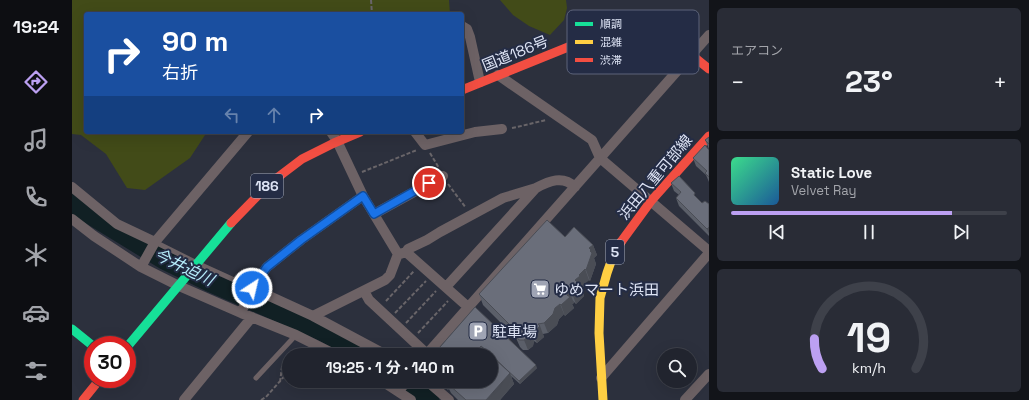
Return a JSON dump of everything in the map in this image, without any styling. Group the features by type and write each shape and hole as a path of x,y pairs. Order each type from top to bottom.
{"main road":[{"name":"国道186号","path":"464,89 567,46"},
{"name":"国道186号","path":"699,60 709,69"},
{"name":"186","path":"136,336 236,217 269,184 302,159 355,134"},
{"name":"浜田八重可部線","path":"603,400 599,309 600,298 614,253 622,239 651,201 709,136"},
{"path":"72,329 84,339"},
{"path":"87,399 94,388"}],"street":[{"path":"464,27 467,29 470,37 480,82"},
{"path":"699,47 709,35"},
{"path":"431,348 675,74"},
{"path":"498,75 592,140 600,158 709,252 601,378"},
{"path":"417,134 425,145 475,132 502,129"},
{"path":"143,264 154,244 246,134"},
{"path":"332,134 354,175 363,196 402,253 420,264 468,307"},
{"path":"374,214 443,176"},
{"path":"313,316 386,280 402,253 503,198 536,188 552,180 559,180 572,184 574,187"},
{"path":"72,187 117,224 154,244"},
{"path":"444,286 536,188"},
{"path":"242,311 251,290 267,267 301,240 363,196"},
{"path":"74,224 143,264 242,311 252,318 296,335 322,348"},
{"path":"251,290 313,316 373,348"},
{"path":"364,291 369,300 420,348"},
{"path":"184,400 252,318"},
{"path":"685,400 709,374"},
{"path":"403,388 411,400"},
{"path":"435,388 449,400"}],"lane":[{"path":"154,244 251,290"},
{"path":"256,378 296,335"}],"path":[{"path":"371,0 372,12"},
{"path":"502,129 517,127 554,118 556,116"},
{"path":"354,175 423,148 425,145"},
{"path":"379,309 420,264"},
{"path":"390,319 432,275"},
{"path":"400,329 444,286"},
{"path":"412,340 454,295"},
{"path":"280,382 282,367"},
{"path":"261,400 266,397 282,380"}],"green space":[{"path":"72,0 449,0 450,12 84,12 84,134 206,134 190,158 145,190 127,188 106,154 81,135 72,134"},
{"path":"500,0 566,0 567,8 564,20 550,35 529,26 513,15"}],"building":[{"path":"709,137 709,144 705,140"},
{"path":"705,145 709,150 709,177 705,173 707,171 693,158"},
{"path":"679,176 702,203 705,201 709,204 709,227 707,229 676,198 681,192 671,183"},
{"name":"ゆめマート浜田","path":"547,220 565,237 574,227 593,245 589,248 592,253 586,270 585,269 575,280 580,285 572,293 568,289 567,290 570,293 567,295 570,297 555,308 553,314 544,323 538,324 540,326 533,333 530,330 530,335 524,340 519,340 516,336 515,330 479,294"},
{"name":"駐車場","path":"475,307 536,365 519,381 498,362 498,348 483,348 481,346 479,348 439,348"},
{"path":"498,362 510,373 498,386"},
{"path":"453,388 497,388 486,400 466,400"}],"waterway":[{"name":"今井迫川","path":"72,202 87,213 164,260 209,282 321,331 352,348"},
{"name":"今井迫川","path":"414,388 430,400"}],"traffic: fast":[{"path":"136,336 231,223"},
{"path":"72,329 84,339"}],"traffic: slow":[{"path":"603,400 599,333 600,298 614,253 621,242"}],"traffic: jam":[{"path":"464,89 567,48"},
{"path":"699,61 709,69"},
{"path":"231,223 269,184 302,159 355,134"},
{"path":"621,242 651,201 709,136"},
{"path":"83,400 93,388"}],"place":[{"name":"ゆめマート浜田","path":"540,289"},
{"name":"駐車場","path":"478,331"}],"route":[{"path":"252,288 267,267 301,240 363,196 374,214 429,183"}]}
